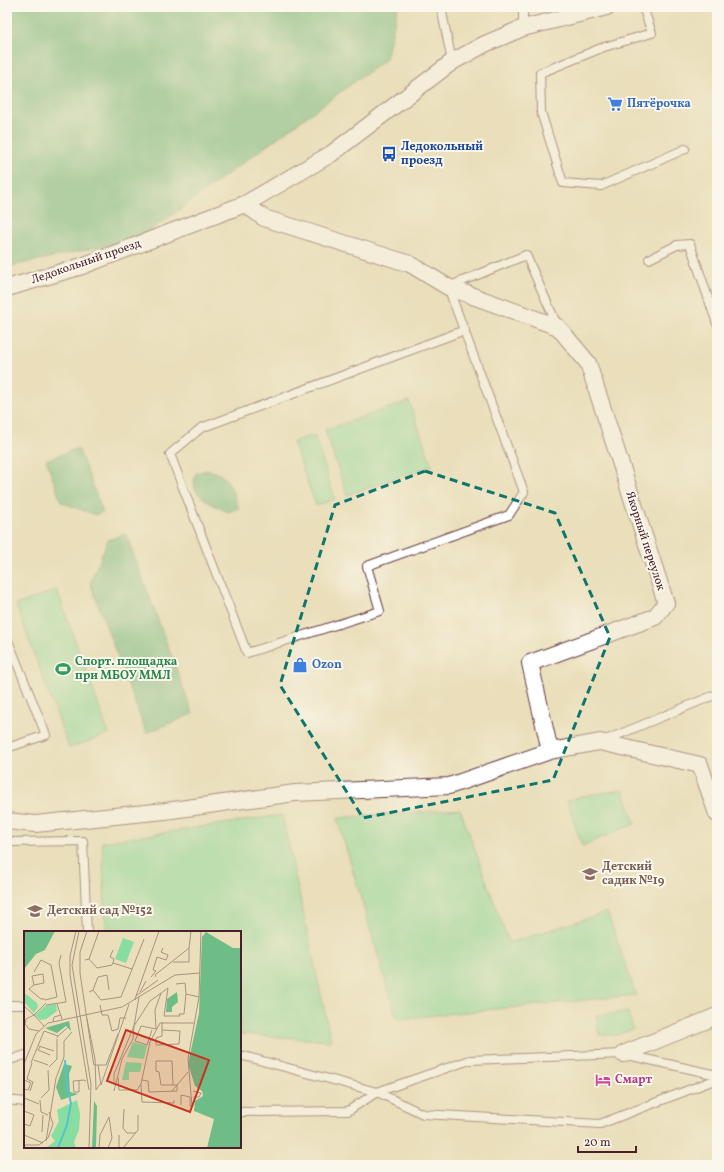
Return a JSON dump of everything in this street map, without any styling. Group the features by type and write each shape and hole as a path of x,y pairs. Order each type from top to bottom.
{"street":[{"name":"Ледокольный проезд","path":"7,288 82,266 245,204 331,154 452,62 485,44 523,28 607,7"},
{"path":"245,204 264,218 410,264 448,287 558,327"},
{"name":"Якорный переулок","path":"550,751 530,663 654,617 666,603 588,363 558,327"},
{"path":"7,821 42,823 165,811 295,793 449,786 550,751 600,742 700,765 717,814"},
{"path":"623,1054 717,1016"}],"lane":[{"path":"441,7 452,62"},
{"path":"523,7 523,28"},
{"path":"643,7 652,33 604,47 540,73 542,112 554,155 563,183 601,186 685,149"},
{"path":"649,260 677,246 690,244 717,324"},
{"path":"465,330 201,428 170,454 247,653 380,611 366,566 509,515 524,492 465,330 448,287 526,255 558,327"},
{"path":"7,638 46,735 7,748"},
{"path":"600,742 717,694"},
{"path":"7,842 83,841 87,931"},
{"path":"7,1005 24,1005"},
{"path":"241,1112 348,1111 377,1092 470,1060 623,1054 717,1075"},
{"path":"241,1055 377,1092 423,1114 600,1124 717,1079"},
{"path":"7,1061 24,1056"},
{"path":"7,1100 24,1102"}],"highlighted area":[{"path":"425,471 555,513 610,637 553,780 363,818 280,685 335,505"}],"green space":[{"path":"7,7 398,7 386,59 140,238 7,267"},
{"path":"409,401 432,466 347,495 325,430"},
{"path":"314,435 335,499 316,506 293,442"},
{"path":"78,448 103,512 95,515 61,502 46,460"},
{"path":"206,470 214,472 225,478 231,488 239,508 229,512 207,501 198,493 194,483 196,473"},
{"path":"126,534 193,714 146,733 90,583 108,540"},
{"name":"Спорт. площадка при МБОУ ММЛ","path":"57,590 109,734 69,748 16,605"},
{"path":"623,790 635,824 582,846 567,801 581,796"},
{"path":"460,809 509,943 607,912 636,995 397,1019 337,818"},
{"path":"282,815 331,1041 241,1034 241,931 106,931 102,842"},
{"path":"628,1012 633,1029 617,1035 599,1035 596,1015"}],"place":[{"name":"Пятёрочка","path":"615,104"},
{"name":"Ледокольный проезд","path":"389,154"},
{"name":"Ozon","path":"300,665"},
{"name":"Спорт. площадка при МБОУ ММЛ","path":"63,669"},
{"name":"Детский садик №19","path":"590,874"},
{"name":"Детский сад №152","path":"35,911"},
{"name":"Смарт","path":"603,1080"}]}
